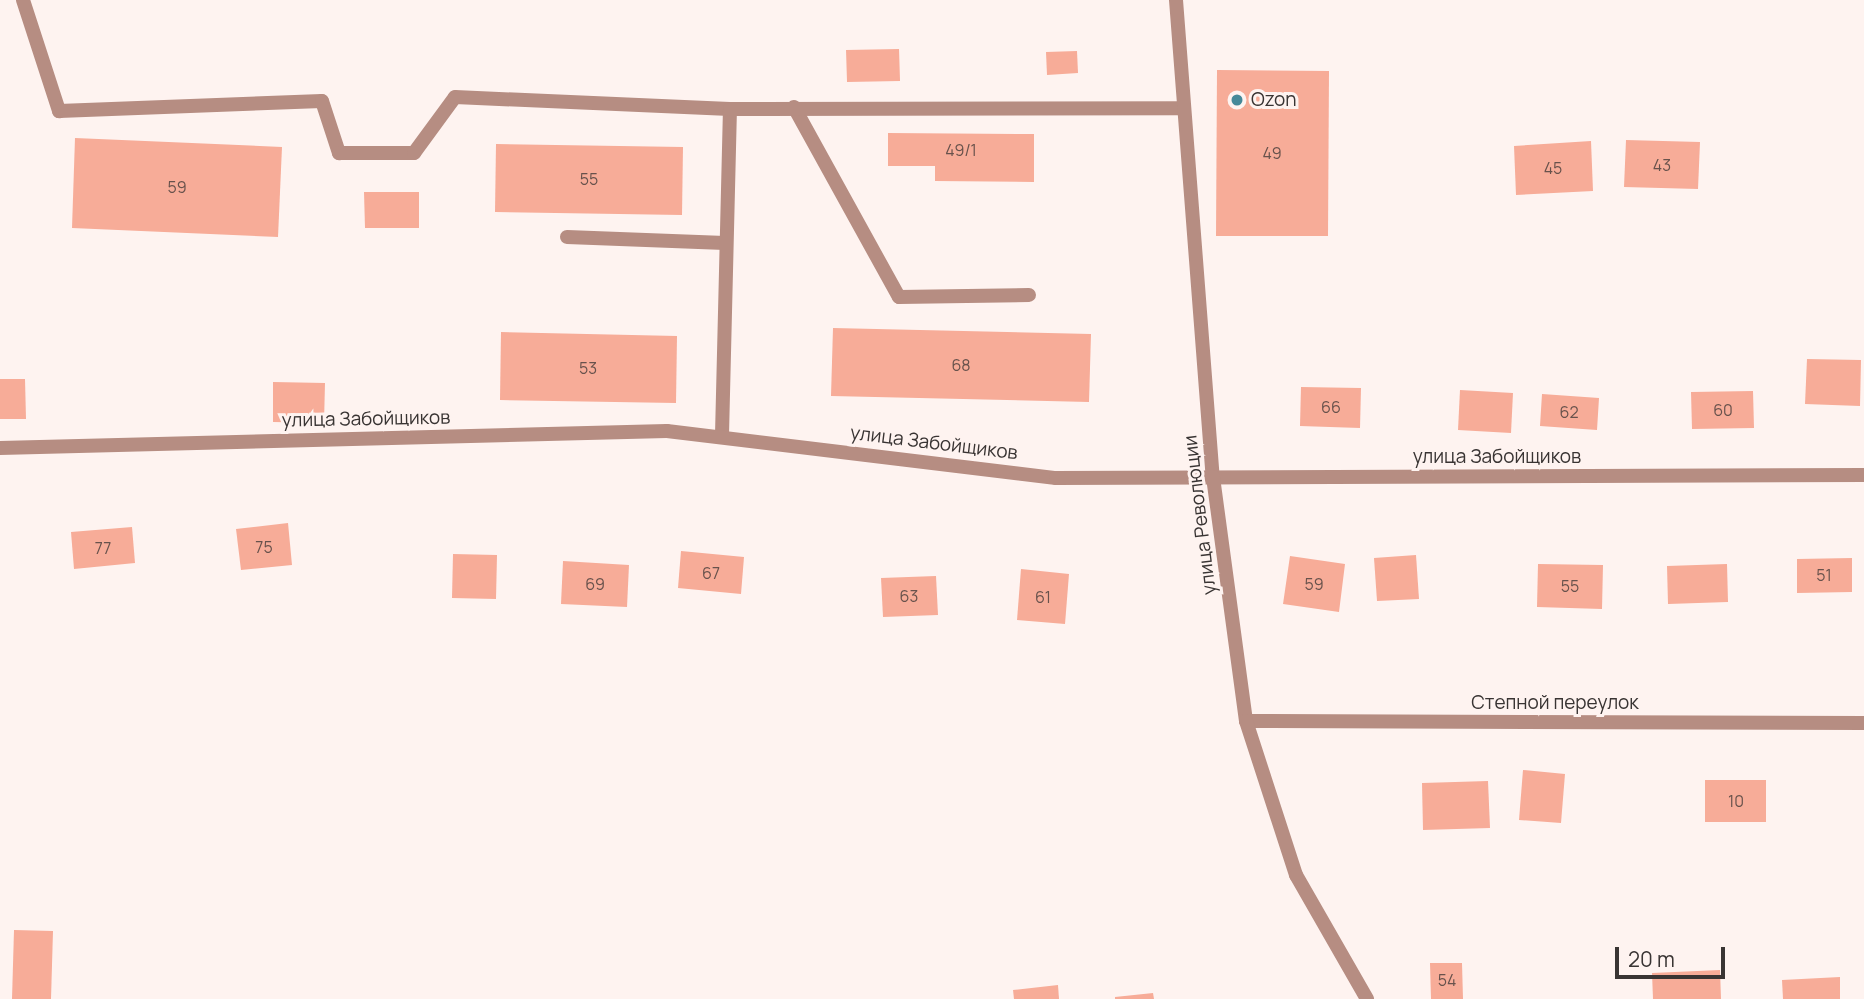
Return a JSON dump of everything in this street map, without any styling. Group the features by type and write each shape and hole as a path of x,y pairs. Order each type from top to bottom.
{"street":[{"path":"23,0 59,111 322,101 339,153 414,153 455,97 730,109 1184,108"},
{"name":"улица Революции","path":"1176,0 1213,477 1246,721 1296,875 1367,999"},
{"path":"794,107 899,297 1029,295"},
{"path":"722,435 730,109"},
{"path":"567,237 726,243"},
{"name":"улица Забойщиков","path":"0,448 667,431 722,435 1056,478 1864,475"},
{"name":"Степной переулок","path":"1246,721 1864,723"}],"building":[{"path":"899,49 900,81 847,82 846,50"},
{"path":"1077,51 1078,73 1047,75 1046,52"},
{"path":"1217,70 1329,71 1328,236 1216,236"},
{"path":"888,133 1034,134 1034,182 935,181 935,166 888,166"},
{"path":"75,138 282,147 278,237 72,228"},
{"path":"1626,140 1700,142 1698,189 1624,187"},
{"path":"1591,141 1593,191 1516,195 1514,146"},
{"path":"496,144 683,147 682,215 495,212"},
{"path":"364,192 419,192 419,228 365,228"},
{"path":"833,328 1091,334 1089,402 831,396"},
{"path":"501,332 677,336 676,403 500,400"},
{"path":"1807,359 1861,360 1860,406 1805,404"},
{"path":"0,379 25,379 26,419 0,419"},
{"path":"273,382 325,383 324,423 273,422"},
{"path":"1301,387 1361,388 1360,428 1300,426"},
{"path":"1460,390 1513,393 1511,433 1458,430"},
{"path":"1753,391 1754,428 1692,429 1691,392"},
{"path":"1542,394 1599,398 1597,430 1540,426"},
{"path":"288,523 292,565 241,570 236,529"},
{"path":"132,527 135,563 74,569 71,532"},
{"path":"681,551 744,557 741,594 678,588"},
{"path":"453,554 497,555 496,599 452,598"},
{"path":"1416,555 1419,599 1377,601 1374,558"},
{"path":"1290,556 1345,564 1339,612 1283,604"},
{"path":"1852,558 1852,592 1797,593 1797,559"},
{"path":"563,561 629,565 627,607 561,604"},
{"path":"1538,564 1603,565 1602,609 1537,607"},
{"path":"1727,564 1728,602 1668,604 1667,566"},
{"path":"1021,569 1069,574 1065,624 1017,620"},
{"path":"936,576 938,615 883,617 881,578"},
{"path":"1523,770 1565,774 1561,823 1519,820"},
{"path":"1705,780 1766,780 1766,822 1705,822"},
{"path":"1488,781 1490,828 1423,830 1422,783"},
{"path":"14,930 53,931 51,999 12,999"},
{"path":"1430,963 1462,963 1463,999 1431,999"},
{"path":"1720,970 1721,999 1653,999 1652,973"},
{"path":"1840,977 1840,999 1783,999 1782,980"},
{"path":"1058,985 1059,999 1014,999 1013,990"},
{"path":"1153,993 1154,999 1115,999 1115,997"}],"place":[{"name":"Ozon","path":"1237,100"}]}
